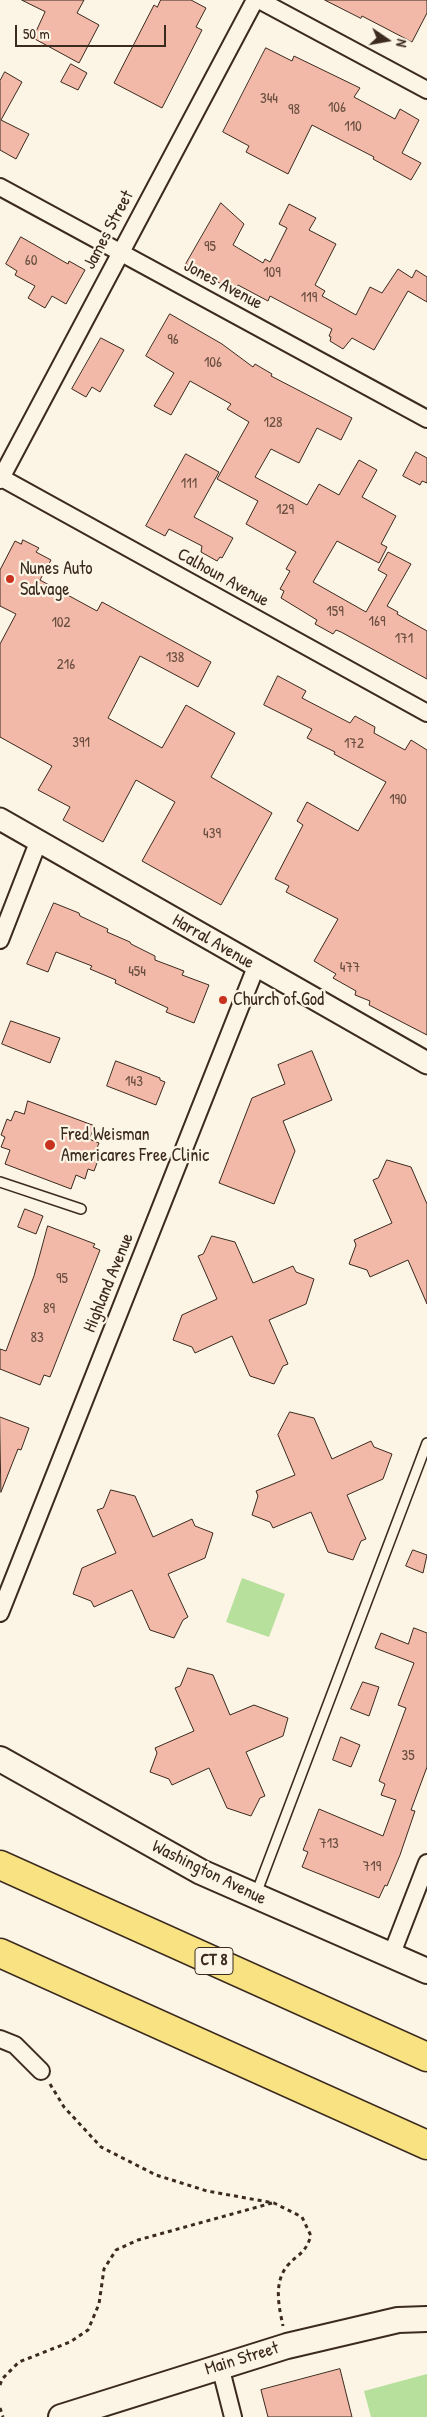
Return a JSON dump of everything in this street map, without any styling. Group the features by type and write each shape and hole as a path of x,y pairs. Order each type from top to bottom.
{"highway":[{"name":"CT 8","path":"0,1865 427,2057"},
{"path":"0,1953 427,2145"}],"main road":[{"name":"Washington Avenue","path":"0,1759 201,1872 427,1972"},
{"name":"Main Street","path":"61,2417 287,2346 398,2320 427,2319"}],"street":[{"name":"James Street","path":"0,478 255,0"},
{"path":"260,0 427,90"},
{"name":"Jones Avenue","path":"0,187 427,419"},
{"name":"Calhoun Avenue","path":"0,478 427,713"},
{"name":"Harral Avenue","path":"0,819 427,1063"},
{"path":"0,940 39,840"},
{"name":"Highland Avenue","path":"0,1614 256,967"},
{"path":"391,1956 427,1863"},
{"path":"0,2038 15,2044 41,2071"},
{"path":"220,2366 233,2417"}],"lane":[{"path":"0,1182 81,1209"},
{"path":"255,1896 427,1443"}],"path":[{"path":"41,2071 64,2107 101,2147 156,2175 207,2191 274,2203 302,2217 312,2236 306,2251 287,2266 279,2285 279,2305 287,2346"},
{"path":"0,2385 2,2379 19,2362 70,2342 88,2330 100,2304 104,2269 116,2250 138,2240 274,2203"},
{"path":"0,2408 3,2417"}],"green space":[{"path":"242,1578 285,1594 269,1637 226,1622"},
{"path":"427,2374 427,2417 371,2417 364,2391"}],"building":[{"path":"22,0 84,0 77,13 99,25 79,63 33,38 45,12"},
{"path":"161,0 191,0 206,8 196,27 202,30 162,108 114,83 154,5 157,7"},
{"path":"325,0 427,0 427,13 412,42 362,16 361,18"},
{"path":"266,48 292,61 294,56 360,88 354,97 395,119 400,109 419,120 402,153 421,163 411,180 373,159 374,157 312,125 288,174 246,152 249,146 223,132"},
{"path":"71,64 87,73 78,90 61,82"},
{"path":"5,72 22,82 1,120 29,134 16,159 0,150 0,81"},
{"path":"221,203 244,224 233,245 263,263 265,259 270,262 287,228 279,224 289,204 316,218 309,230 336,244 315,285 325,291 322,296 356,315 370,287 382,293 398,269 412,278 416,270 427,277 427,302 408,291 374,350 352,338 343,349 330,341 331,337 329,336 332,329 270,296 268,301 238,285 234,291 186,264"},
{"path":"21,237 68,264 69,261 85,270 66,304 52,296 45,308 28,298 35,286 15,275 17,271 6,264"},
{"path":"170,314 222,344 253,367 255,364 272,374 271,376 352,418 341,440 317,428 299,463 271,449 255,477 307,505 319,484 339,495 359,460 377,470 362,497 396,516 381,544 387,547 379,563 337,541 313,582 366,612 387,575 378,570 388,552 411,564 387,606 427,631 427,679 341,632 336,630 333,634 315,624 317,620 281,598 284,591 280,589 290,571 286,569 296,552 246,524 258,501 217,479 249,422 227,409 231,404 190,381 171,415 154,406 174,373 146,356"},
{"path":"101,338 124,350 100,392 92,387 86,397 72,389"},
{"path":"416,452 427,458 427,483 422,481 420,485 403,476"},
{"path":"186,454 219,472 194,517 233,538 222,558 220,557 217,561 201,552 202,546 169,529 165,536 146,526"},
{"path":"23,540 39,548 36,552 51,560 40,580 97,611 102,602 211,662 198,687 140,656 108,718 162,748 186,705 235,733 211,777 272,813 221,905 142,861 175,802 136,780 103,842 63,820 70,807 38,790 52,766 0,737 0,644 16,614 0,606 0,570 15,541 21,544"},
{"path":"278,676 306,691 302,698 350,723 355,716 375,727 374,733 405,750 411,740 427,750 427,1035 369,1005 370,1001 355,995 356,991 333,978 336,974 314,961 338,919 286,892 289,886 275,879 303,825 297,821 307,802 358,831 386,782 307,738 312,729 264,705"},
{"path":"54,903 79,913 80,916 108,929 107,932 155,956 155,960 184,971 182,975 209,985 194,1023 166,1012 168,1008 115,983 116,980 90,969 92,966 56,952 48,972 27,964"},
{"path":"11,1021 60,1038 50,1063 2,1044"},
{"path":"312,1051 332,1100 283,1121 295,1151 274,1204 219,1183 252,1098 285,1084 278,1065"},
{"path":"116,1061 160,1078 160,1080 165,1082 156,1105 107,1086"},
{"name":"Fred Weisman Americares Free Clinic","path":"28,1101 95,1126 89,1139 99,1143 95,1153 100,1155 94,1171 88,1169 85,1179 76,1175 71,1189 5,1164 10,1150 1,1147 5,1137 1,1135 7,1119 11,1121 15,1111 24,1114"},
{"path":"387,1160 411,1167 427,1204 427,1304 408,1260 370,1277 367,1270 349,1264 356,1245 354,1240 392,1223 373,1180 378,1178"},
{"path":"25,1209 43,1216 36,1234 18,1227"},
{"path":"48,1226 95,1244 93,1247 100,1250 50,1377 44,1375 40,1385 0,1369 0,1349 6,1351 34,1276"},
{"path":"212,1236 235,1242 253,1283 293,1266 296,1272 314,1279 306,1304 269,1320 288,1364 283,1366 274,1384 250,1376 232,1336 195,1353 192,1347 173,1340 182,1315 217,1299 198,1256 203,1254"},
{"path":"290,1412 314,1418 332,1459 371,1441 374,1447 392,1454 383,1479 347,1495 366,1539 361,1541 353,1560 328,1552 311,1512 273,1528 270,1522 252,1515 258,1496 256,1491 295,1475 278,1435"},
{"path":"0,1417 29,1428 21,1450 18,1449 1,1492"},
{"path":"111,1490 135,1496 153,1537 192,1519 195,1526 213,1533 205,1558 168,1574 188,1617 183,1620 174,1638 150,1630 132,1590 94,1607 91,1601 73,1594 82,1568 116,1553 97,1510 103,1508"},
{"path":"413,1550 427,1555 423,1573 406,1566"},
{"path":"414,1628 427,1633 427,1767 411,1810 415,1811 400,1855 387,1886 385,1885 379,1898 302,1867 308,1852 303,1850 319,1809 383,1836 396,1800 381,1795 385,1784 379,1781 406,1708 398,1705 414,1663 375,1648 381,1633 408,1644"},
{"path":"188,1668 213,1675 230,1715 254,1705 288,1718 283,1736 246,1752 265,1796 260,1798 251,1816 227,1808 209,1768 172,1785 169,1779 150,1772 157,1753 155,1748 194,1731 175,1688 180,1686"},
{"path":"363,1682 379,1687 369,1716 351,1709"},
{"path":"341,1737 360,1745 351,1767 333,1760"},
{"path":"340,2369 352,2417 268,2417 261,2390"}],"place":[{"name":"Nunes Auto Salvage","path":"10,579"},
{"name":"Church of God","path":"223,1000"},
{"name":"Fred Weisman Americares Free Clinic","path":"50,1145"}]}
